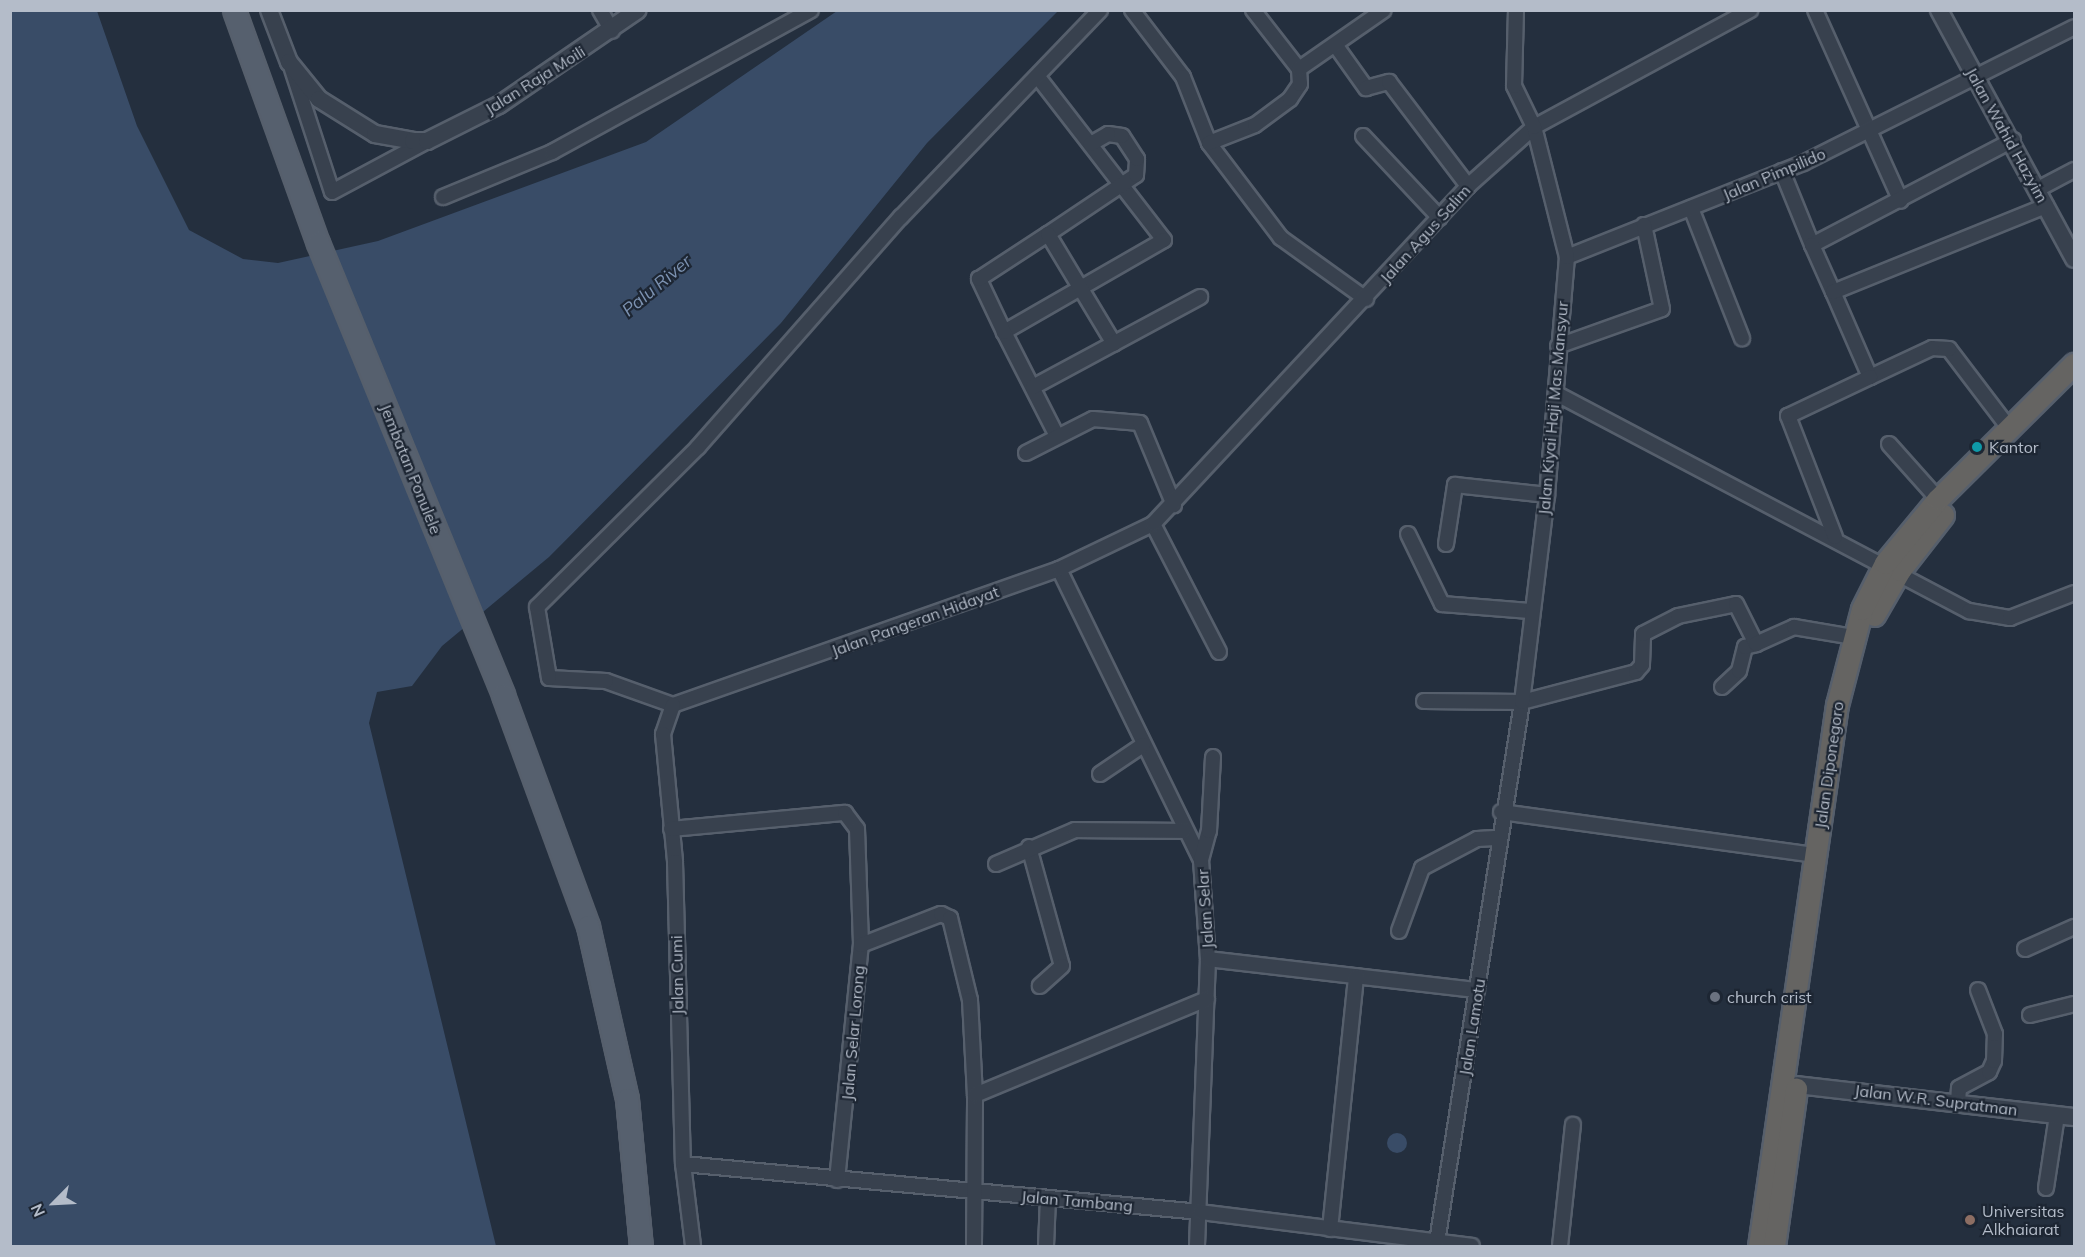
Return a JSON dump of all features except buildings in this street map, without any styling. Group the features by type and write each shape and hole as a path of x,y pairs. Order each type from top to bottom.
{"highway":[{"name":"Jalan Diponegoro","path":"1759,1246 1837,705 1854,637 1892,567 1938,499 2074,364"},
{"name":"Jalan Diponegoro","path":"1774,1246 1857,666 1873,617 1892,567 2074,382"}],"main road":[{"name":"Jembatan Ponulele","path":"234,10 318,243 503,695 588,926 627,1099 641,1246"}],"street":[{"path":"269,10 289,62 332,192 427,141"},
{"path":"600,10 612,31"},
{"name":"Jalan Raja Moili","path":"427,141 545,78 638,10"},
{"path":"443,197 552,152 811,10"},
{"path":"673,705 606,681 549,678 537,607 698,447 901,218 1100,10"},
{"path":"1132,10 1183,77 1209,143 1281,238 1366,299"},
{"path":"1209,143 1255,125 1290,99 1300,84 1299,69 1253,10"},
{"path":"1299,69 1336,46 1384,10"},
{"name":"Jalan Kiyai Haji Mas Mansyur","path":"1501,812 1522,702 1530,611 1547,495 1557,394 1558,346 1566,257 1534,127 1514,86 1516,10"},
{"name":"Jalan Agus Salim","path":"1153,525 1366,299 1468,186 1534,127 1750,10"},
{"path":"1815,10 1867,133 1901,201"},
{"name":"Jalan Wahid Hazyim","path":"1939,10 2013,140 2074,259"},
{"name":"Jalan Pimpilido","path":"1566,257 1782,171 1867,133 2074,27"},
{"path":"1336,46 1366,88 1389,82 1468,186"},
{"path":"289,62 319,99 345,119 398,141 427,141"},
{"path":"1004,332 1082,290 1163,242 1124,186 1038,77"},
{"path":"1056,434 980,279 1124,186 1137,168 1128,143 1112,133 1091,144"},
{"path":"1363,136 1440,218"},
{"path":"1812,245 1901,201 2013,140"},
{"path":"2038,189 2074,170"},
{"path":"1782,171 1870,377"},
{"path":"1833,292 2046,206"},
{"path":"1691,208 1742,338"},
{"path":"1558,346 1662,309 1644,225"},
{"path":"1048,234 1114,344"},
{"path":"1033,387 1200,297"},
{"path":"1835,537 1788,416 1932,348 1949,349 2009,428"},
{"path":"1557,394 1990,618 2030,613 2074,593"},
{"path":"1026,453 1056,434 1097,418 1109,424 1140,423 1174,505"},
{"path":"1889,444 1938,499"},
{"path":"1446,544 1455,486 1547,495"},
{"path":"1153,525 1219,652"},
{"name":"Jalan Pangeran Hidayat","path":"673,705 1059,569 1153,525"},
{"path":"1408,534 1442,604 1530,611"},
{"name":"Jalan Selar","path":"1059,569 1184,831 1201,860 1208,959 1197,1246"},
{"path":"1424,701 1522,702 1636,672 1642,665 1640,637 1692,611 1736,604 1756,644"},
{"path":"1722,687 1739,670 1745,647 1794,627 1854,637"},
{"name":"Jalan Cumi","path":"673,705 663,734 671,829 683,1164 693,1246"},
{"path":"1100,774 1143,745"},
{"path":"1201,860 1209,831 1213,757"},
{"path":"1501,812 1816,855"},
{"name":"Jalan Lamotu","path":"1437,1242 1477,990 1501,812"},
{"path":"671,829 845,813 857,829 861,945"},
{"path":"996,864 1029,848 1090,827 1184,831"},
{"path":"1399,931 1422,868 1477,839 1499,838"},
{"path":"1029,848 1062,966 1040,986"},
{"name":"Jalan Selar Lorong","path":"837,1180 861,945 941,914 950,918 970,1000 975,1095 971,1192 974,1246"},
{"path":"2025,949 2074,927"},
{"path":"1208,959 1477,990"},
{"path":"1330,1229 1356,976"},
{"path":"1958,1102 1959,1088 1989,1072 1994,1060 1995,1034 1978,990"},
{"path":"975,1095 1207,999"},
{"path":"2030,1015 2074,1004"},
{"name":"Jalan W.R. Supratman","path":"1797,1084 2074,1118"},
{"path":"2046,1188 2057,1115"},
{"path":"1560,1246 1573,1125"},
{"name":"Jalan Tambang","path":"683,1164 1200,1212 1330,1229 1368,1240 1437,1242 1472,1246"},
{"path":"1046,1246 1048,1199"}],"water":[{"name":"Palu River","path":"10,11 97,11 137,126 189,230 243,259 278,263 378,241 646,142 837,11 1058,11 927,143 781,323 549,557 442,646 412,686 377,692 369,723 496,1246 11,1246"},
{"path":"1397,1133 1404,1136 1407,1143 1404,1150 1397,1153 1390,1150 1387,1143 1390,1136"}],"place":[{"name":"Kantor","path":"1977,447"},
{"name":"church crist","path":"1715,997"},
{"name":"Universitas Alkhaiarat","path":"1970,1220"}]}
